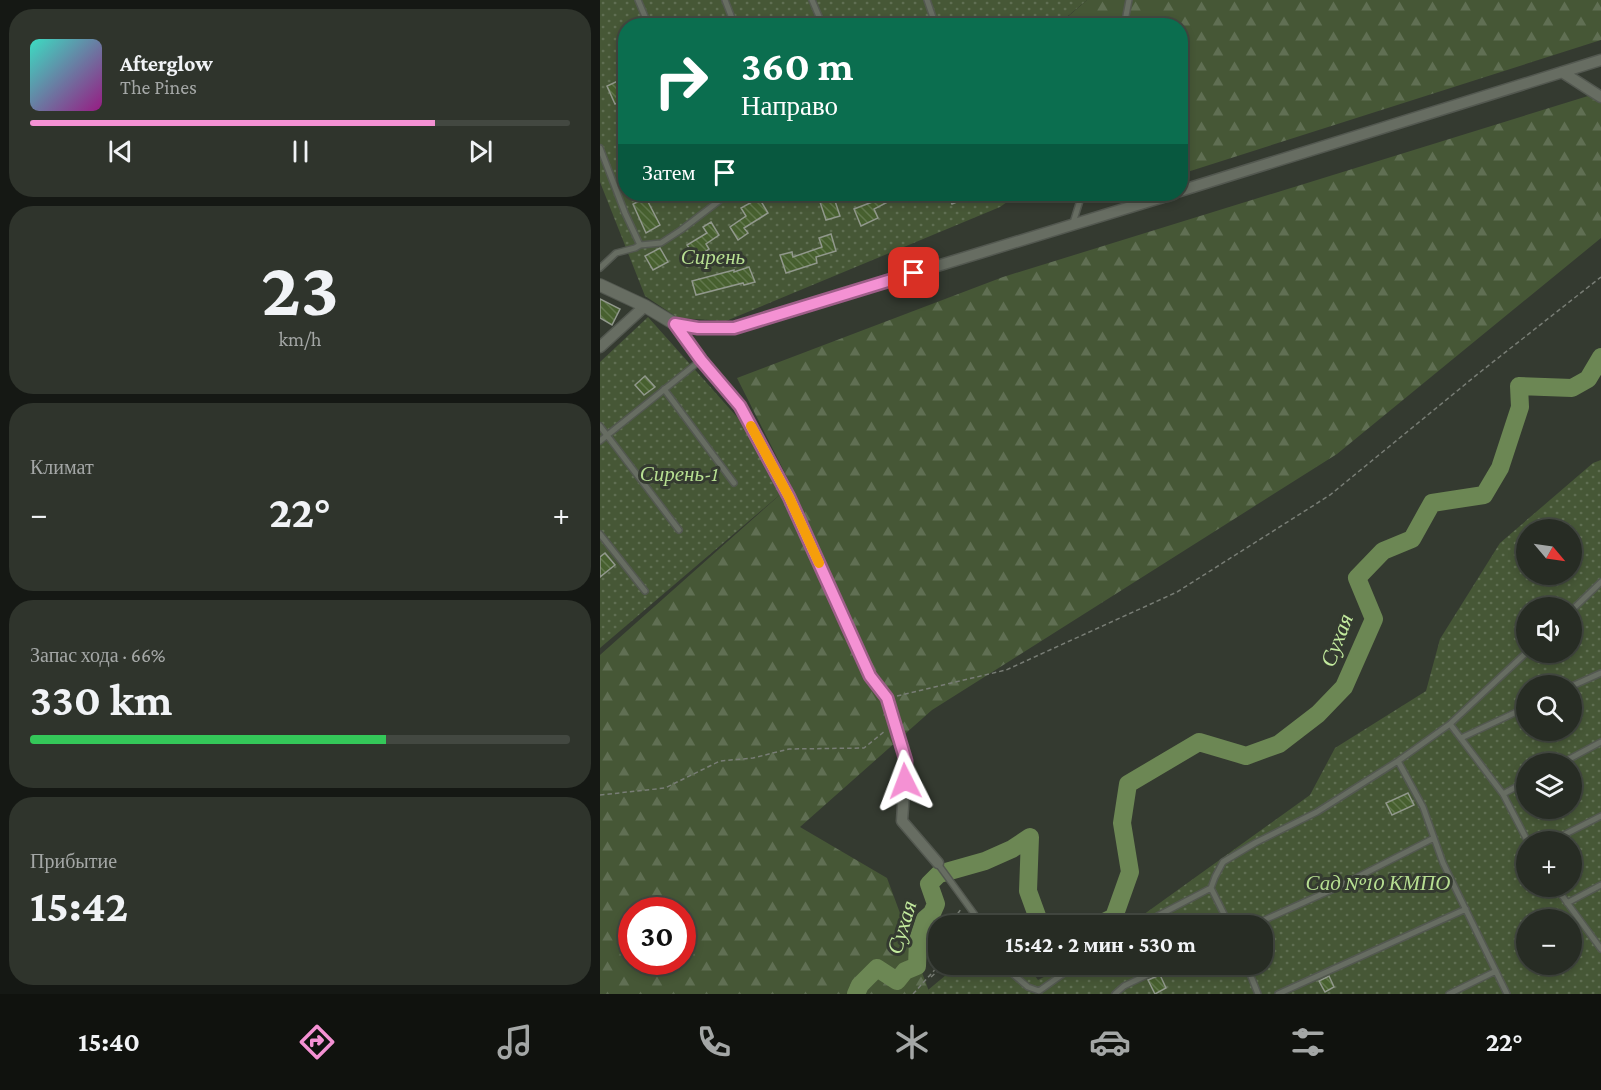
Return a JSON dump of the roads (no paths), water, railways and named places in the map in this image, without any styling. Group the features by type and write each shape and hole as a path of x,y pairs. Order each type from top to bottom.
{"street":[{"path":"1188,189 1601,60"},
{"path":"1562,72 1601,97"},
{"path":"600,285 645,306 675,324 698,328 734,328 1150,201"},
{"path":"600,347 645,306"},
{"path":"675,324 701,360 740,406 789,497 870,676 887,698 906,761 902,820 938,863"}],"lane":[{"path":"638,0 646,18"},
{"path":"725,0 732,18"},
{"path":"813,0 820,18"},
{"path":"927,0 933,18"},
{"path":"1126,18 1129,0"},
{"path":"600,148 618,195"},
{"path":"620,201 640,245"},
{"path":"600,268 616,253 640,245 661,243 681,230 713,201"},
{"path":"1072,225 1080,201"},
{"path":"600,441 701,360"},
{"path":"664,389 734,483"},
{"path":"600,426 679,530"},
{"path":"600,534 645,591"},
{"path":"1582,600 1601,582"},
{"path":"1159,915 1211,888 1223,862 1317,812 1398,761 1450,724 1516,662"},
{"path":"1582,682 1601,673"},
{"path":"1461,738 1516,712"},
{"path":"1450,724 1503,794 1522,831"},
{"path":"1580,753 1601,742"},
{"path":"1398,761 1423,807 1443,863 1507,994"},
{"path":"1503,794 1516,787"},
{"path":"1572,831 1601,816"},
{"path":"1273,916 1338,887 1434,838"},
{"path":"938,863 976,915"},
{"path":"1567,903 1601,885"},
{"path":"1211,888 1224,915"},
{"path":"1563,897 1598,941 1601,949"},
{"path":"1278,994 1466,909"},
{"path":"1449,994 1496,971"},
{"path":"1014,975 1028,987 1039,991 1062,975"},
{"path":"1115,994 1124,986 1147,975"},
{"path":"1250,975 1258,994"},
{"path":"1028,987 1029,994"}],"waterway":[{"name":"Сухая","path":"1115,915 1130,872 1122,823 1128,784 1199,742 1246,756 1279,744 1318,714 1344,687 1374,619 1357,578 1383,551 1412,539 1432,503 1484,495 1500,468 1520,407 1519,386 1572,388 1588,379 1601,357"},
{"name":"Сухая","path":"930,915 936,904 929,884 939,874 985,861 1012,849 1030,837 1028,891 1037,915"},
{"name":"Сухая","path":"856,994 860,985 877,968 897,981 905,971 917,966 918,940 928,916"}],"park label":[{"name":"Сирень","path":"713,257"},
{"name":"Сирень-1","path":"679,474"},
{"name":"Сад №10 КМПО","path":"1378,883"}]}
